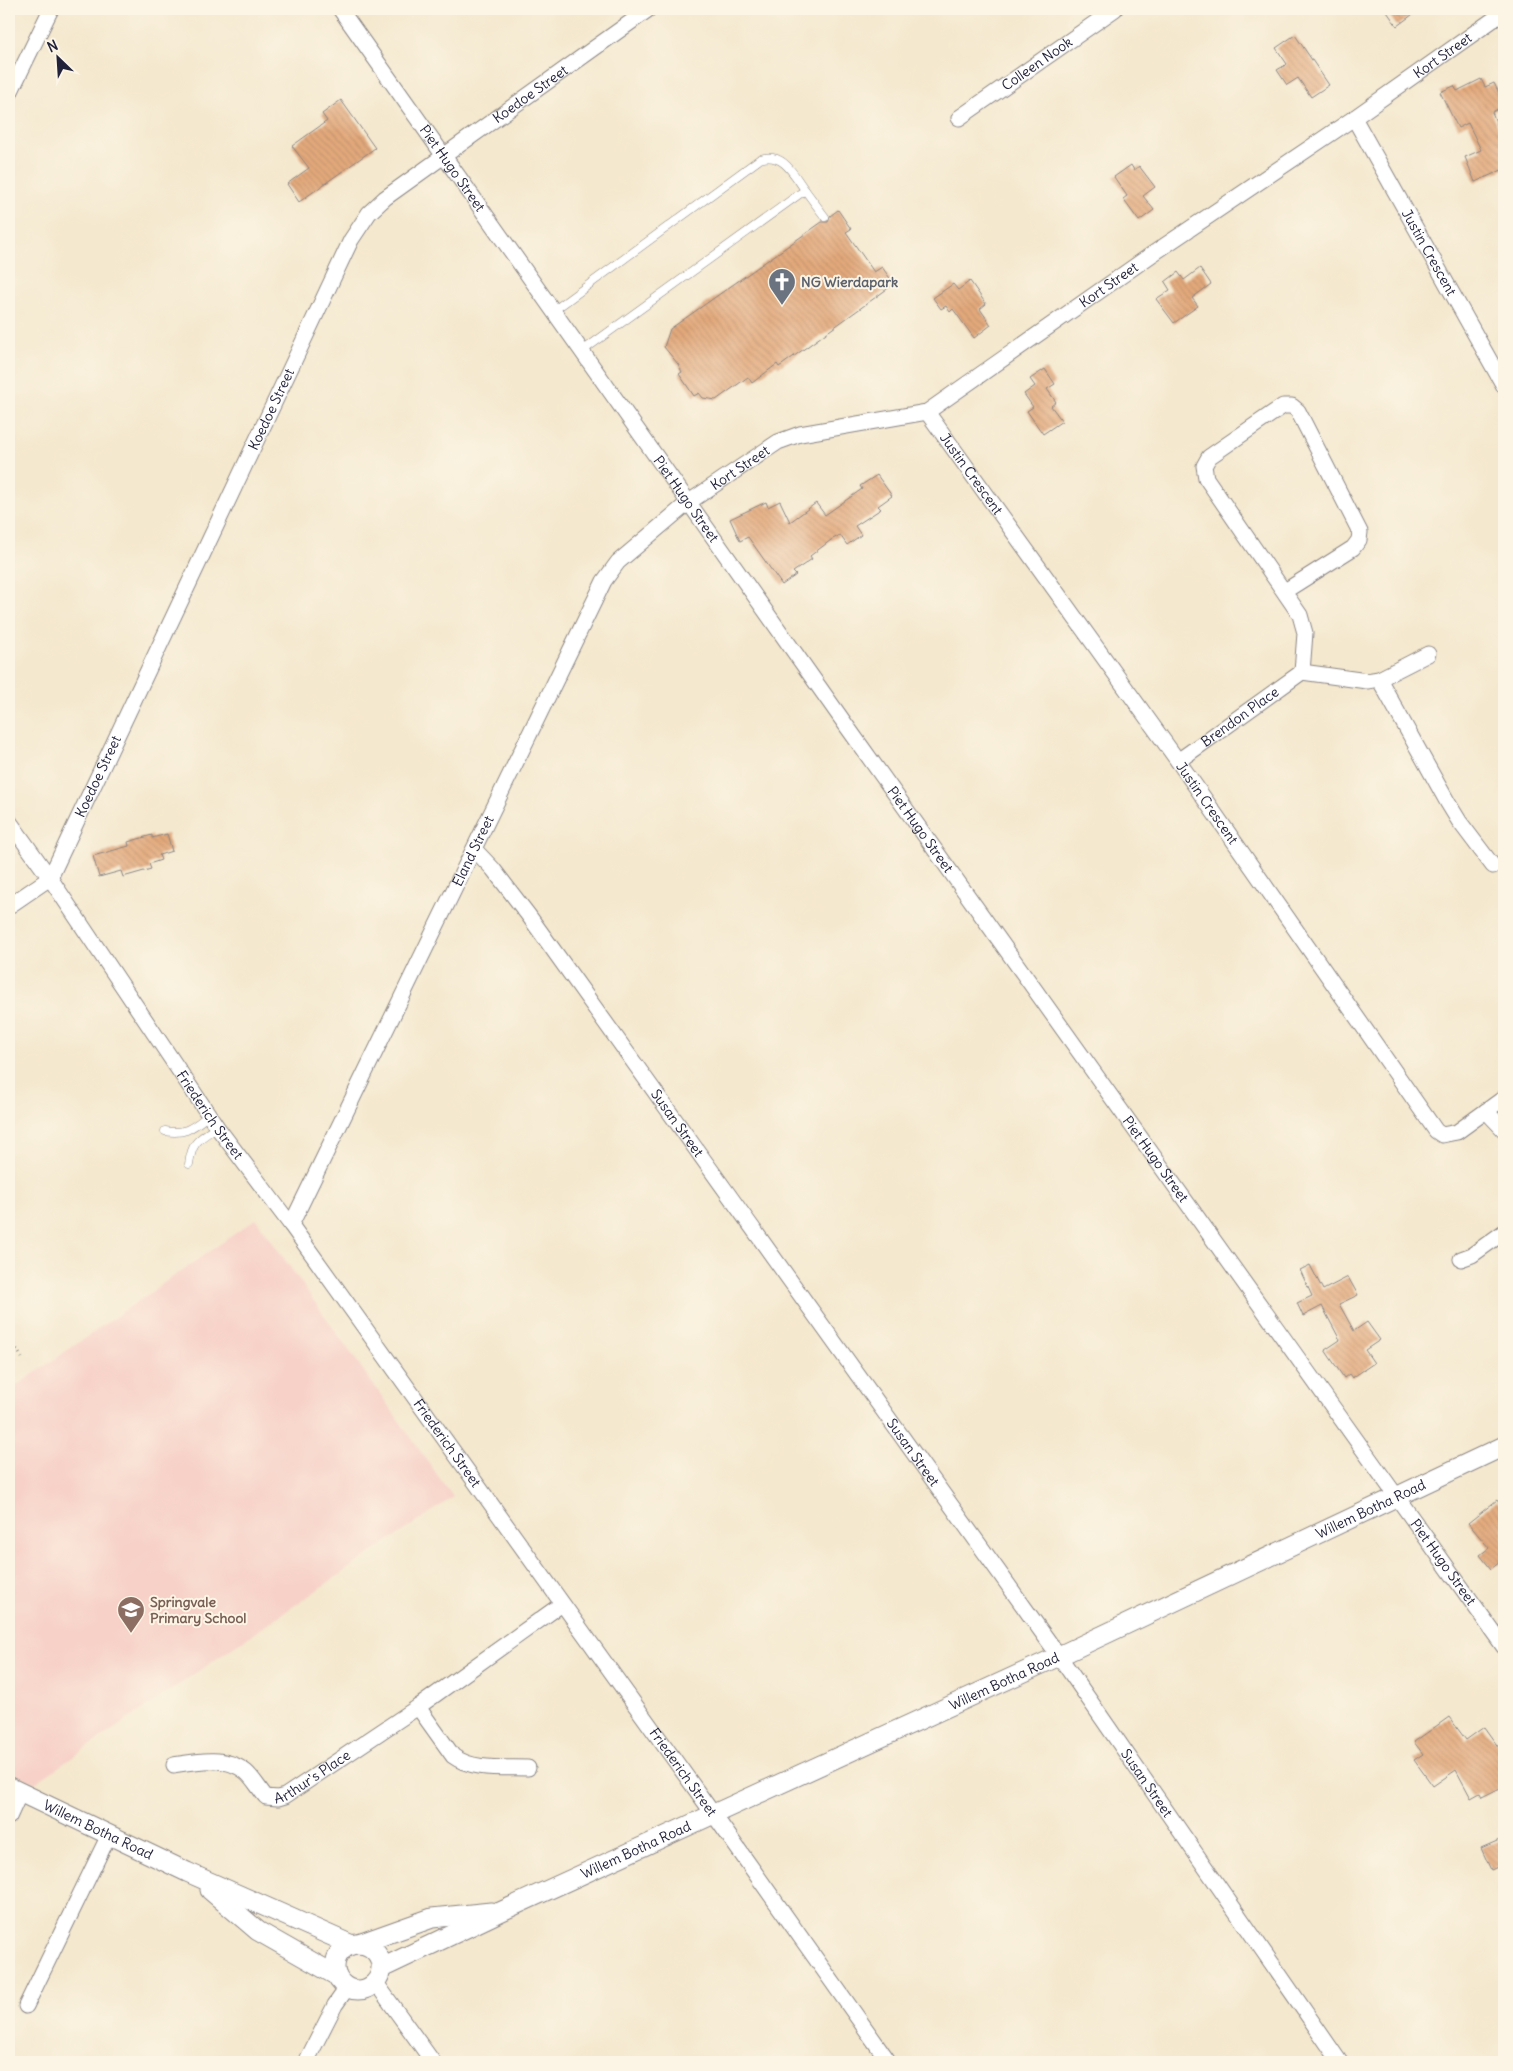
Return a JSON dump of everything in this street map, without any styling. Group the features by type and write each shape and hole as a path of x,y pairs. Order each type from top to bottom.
{"street":[{"path":"9,95 51,9"},
{"name":"Piet Hugo Street","path":"340,9 1504,1647"},
{"name":"Koedoe Street","path":"50,878 351,240 362,223 375,206 629,14 649,9"},
{"name":"Colleen Nook","path":"959,118 1115,9"},
{"name":"Kort Street","path":"689,502 778,442 789,437 927,412 1151,255 1354,118 1504,12"},
{"name":"Justin Crescent","path":"1354,118 1504,386"},
{"path":"1285,591 1353,548 1359,540 1360,532 1298,411 1292,406 1283,406 1209,457 1204,466 1206,478 1300,614 1305,633 1302,672 1358,681 1379,679 1428,654"},
{"name":"Justin Crescent","path":"927,412 1178,761 1436,1131 1442,1135 1457,1132 1504,1098"},
{"name":"Eland Street","path":"291,1225 608,574 618,562 689,502"},
{"name":"Brendon Place","path":"1178,761 1302,672"},
{"path":"1379,679 1452,810 1493,866"},
{"name":"Friederich Street","path":"9,821 50,878 213,1121 291,1225 889,2062"},
{"name":"Susan Street","path":"475,850 494,869 529,916 1059,1656 1340,2062"},
{"path":"9,906 50,878"},
{"path":"1486,1111 1504,1130"},
{"path":"1461,1259 1472,1255 1504,1232"},
{"name":"Willem Botha Road","path":"379,1976 502,1911 1059,1656 1504,1446"},
{"name":"Arthur's Place","path":"174,1764 212,1760 236,1766 247,1772 266,1797 278,1798 291,1792 418,1707 562,1604"},
{"path":"418,1707 458,1760 475,1766 528,1768"},
{"path":"9,1817 14,1790"},
{"name":"Willem Botha Road","path":"14,1790 187,1872 356,1945 432,1918 502,1911"},
{"path":"26,2006 110,1835"},
{"name":"Willem Botha Road","path":"187,1872 258,1931 342,1982"},
{"path":"379,1976 368,1988 360,1990 342,1982 335,1969 338,1957 346,1948 356,1945 368,1946 376,1952 380,1959 379,1976 433,2062"},
{"path":"306,2062 335,2005 342,1982"}],"lane":[{"path":"553,311 760,159 768,156 783,162 825,217"},
{"path":"582,352 805,190"},
{"path":"165,1131 176,1134 213,1121"},
{"path":"189,1164 190,1152 197,1140 213,1121"}],"path":[{"path":"9,1336 22,1358"}],"shaded area":[{"name":"Springvale Primary School","path":"256,1219 453,1497 35,1783 9,1771 9,1391"}],"building":[{"path":"1385,9 1420,9 1397,26"},
{"path":"1295,35 1329,85 1311,97 1298,78 1287,85 1277,70 1287,64 1276,48"},
{"path":"1481,79 1485,87 1494,83 1504,103 1504,106 1492,112 1504,142 1504,169 1475,182 1465,157 1481,150 1468,123 1458,128 1440,92 1454,86 1457,91"},
{"path":"341,100 375,148 299,202 287,184 309,168 292,146 327,121 322,114"},
{"path":"1131,165 1134,170 1139,166 1155,187 1143,196 1154,210 1139,221 1123,199 1127,196 1114,177"},
{"name":"NG Wierdapark","path":"838,210 851,229 846,232 874,272 882,267 894,284 779,367 777,364 752,383 748,377 716,400 703,398 699,393 694,396 679,374 682,372 678,364 664,347 670,329 822,222 828,222 830,216"},
{"path":"1200,268 1211,284 1192,298 1198,306 1174,323 1156,299 1170,290 1165,282 1178,272 1184,280"},
{"path":"970,281 986,304 980,309 991,325 974,338 953,309 950,312 946,306 941,309 933,298 953,284 958,290"},
{"path":"1045,369 1055,384 1047,389 1056,402 1051,406 1062,421 1043,434 1027,411 1033,407 1024,394 1035,386 1030,379"},
{"path":"877,475 892,496 878,506 881,509 855,526 861,535 847,545 840,535 831,540 810,556 812,559 793,572 796,575 782,585 748,537 740,541 730,519 766,502 768,507 780,501 790,522 816,503 825,515 862,489 860,486"},
{"path":"167,834 172,851 159,855 161,860 149,864 151,869 123,877 121,871 99,877 93,856 129,846 128,842 152,835 152,838"},
{"path":"1310,1265 1323,1290 1348,1277 1358,1295 1339,1304 1354,1331 1367,1322 1380,1340 1365,1350 1374,1363 1352,1378 1349,1374 1344,1378 1325,1350 1340,1340 1322,1306 1303,1316 1297,1303 1312,1296 1300,1270"},
{"path":"1497,1500 1504,1510 1504,1568 1500,1562 1491,1569 1480,1555 1489,1548 1468,1523"},
{"path":"1449,1717 1466,1740 1484,1727 1504,1755 1504,1786 1482,1797 1480,1793 1471,1798 1456,1770 1433,1786 1414,1760 1423,1754 1414,1742"},
{"path":"1504,1838 1504,1864 1491,1870 1481,1848"}],"place":[{"name":"NG Wierdapark","path":"782,306"},
{"name":"Springvale Primary School","path":"131,1634"}]}
